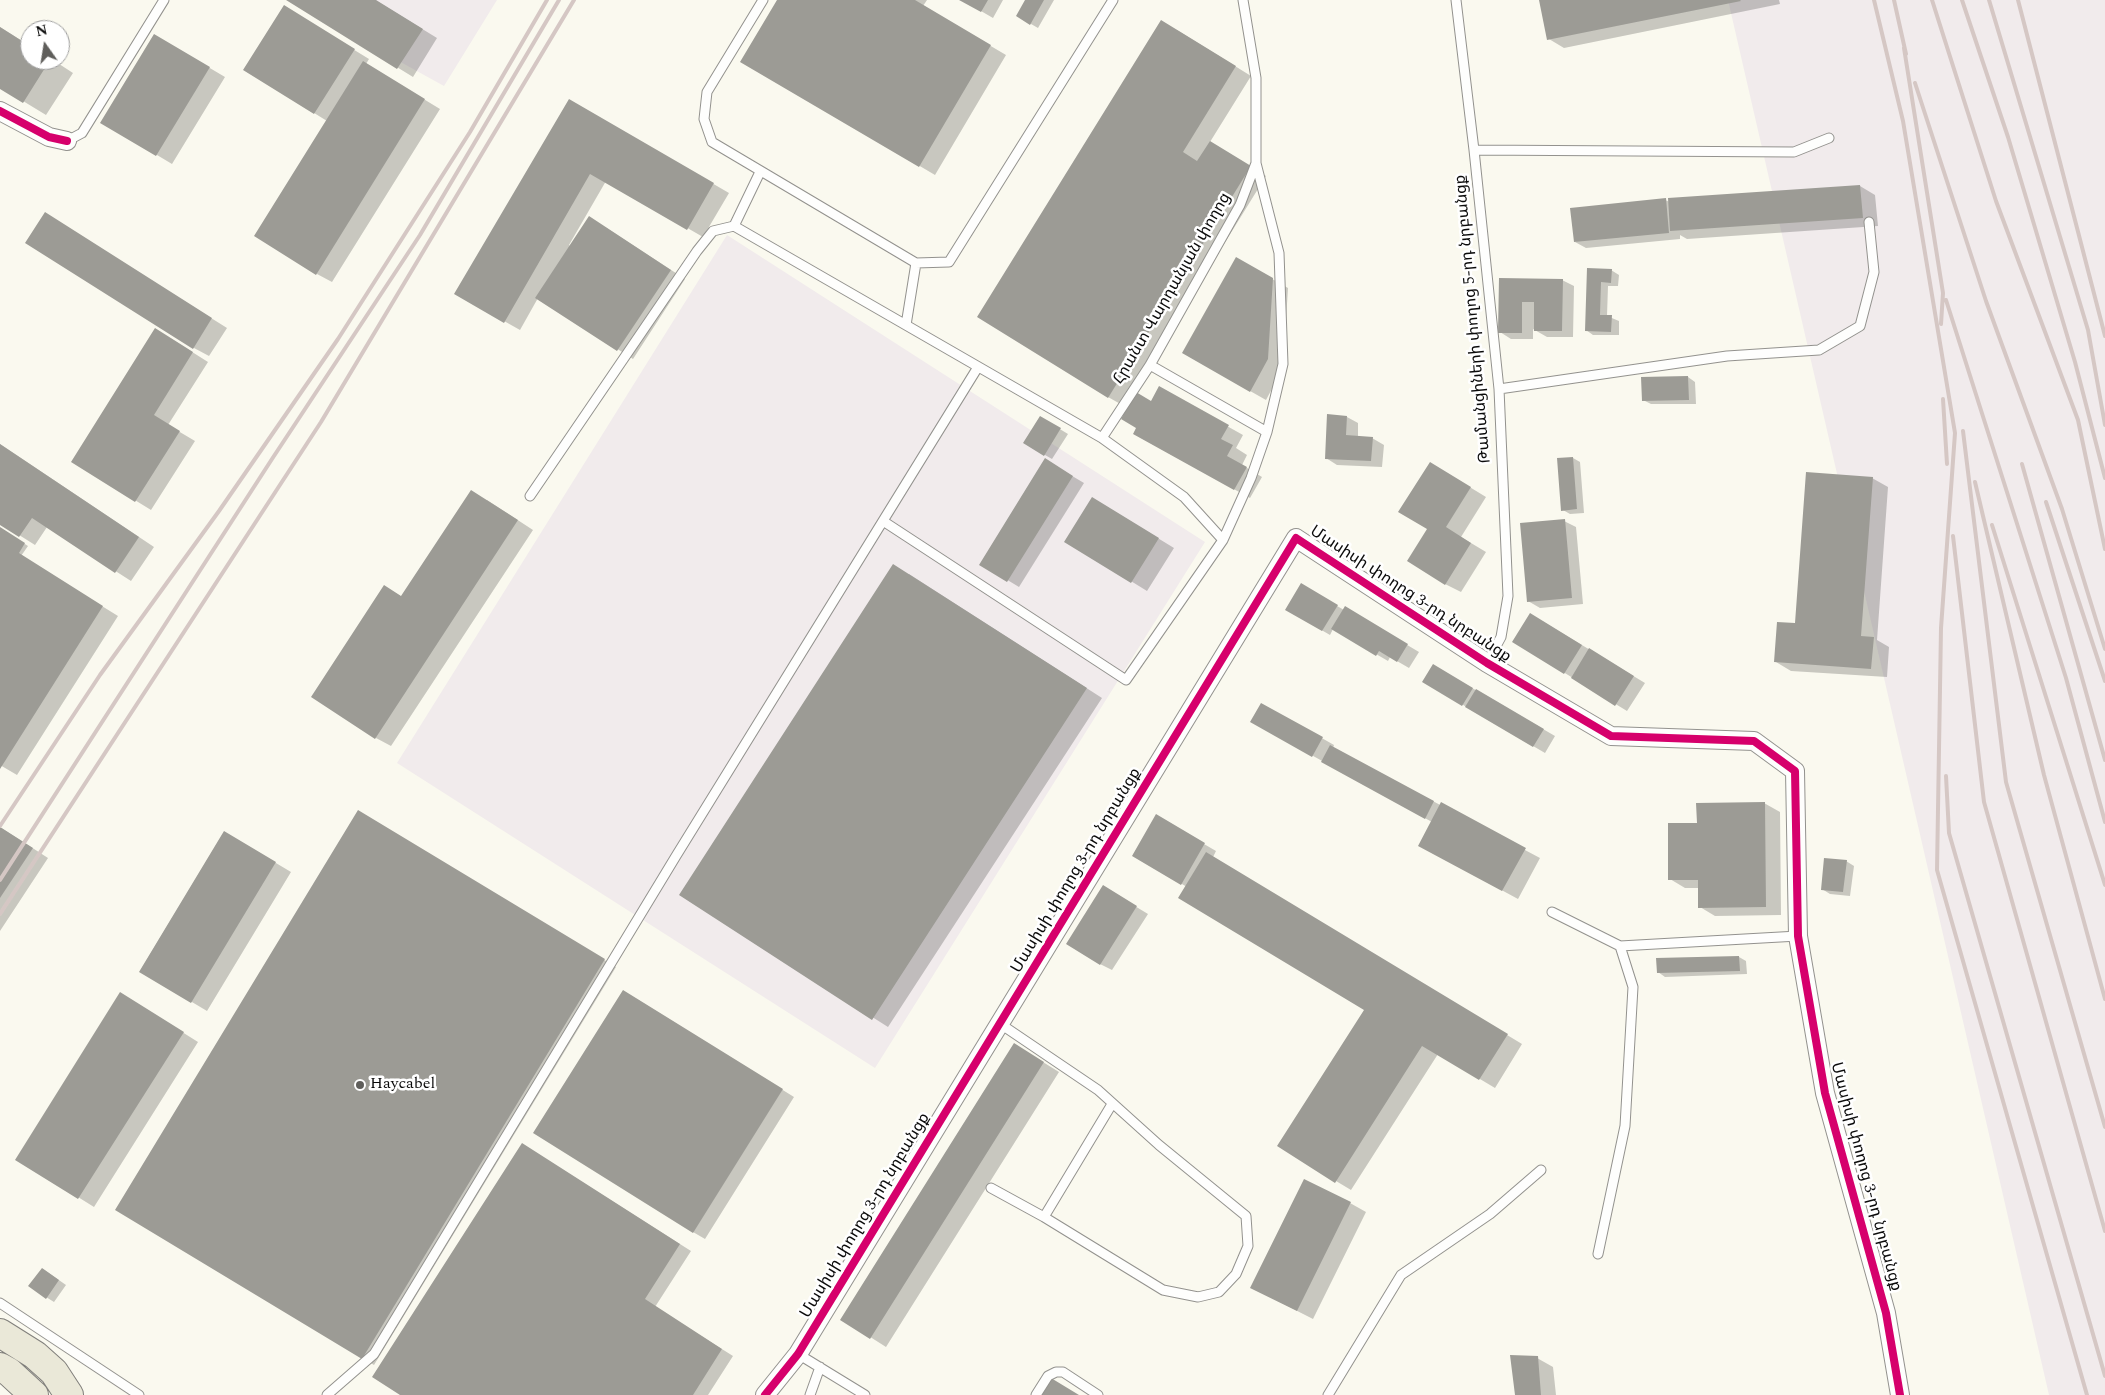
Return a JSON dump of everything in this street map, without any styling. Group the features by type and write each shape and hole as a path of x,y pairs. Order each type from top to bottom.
{"main road":[{"path":"0,1333 35,1355 54,1372 70,1395"},
{"path":"0,1367 34,1395"}],"street":[{"path":"0,112 49,137 67,141"},
{"name":"Մասիսի փողոց 3-րդ նրբանցք","path":"765,1395 798,1354 1296,538 1487,663 1611,736 1754,740 1795,771 1798,936 1825,1093 1886,1313 1900,1395"}],"lane":[{"path":"67,141 82,133 164,0"},
{"path":"763,0 707,92 704,119 712,142 916,263 949,262 1113,0"},
{"name":"Հրանտ Վարդանյան փողոց","path":"1102,438 1150,365 1240,205 1256,163 1256,78 1243,0"},
{"name":"Թամանցիների փողոց 5-րդ նրբանցք","path":"1456,0 1474,150 1498,389 1508,596 1501,637 1487,663"},
{"path":"1474,150 1794,152 1830,138"},
{"path":"883,520 1126,680 1223,540 1251,478 1266,432 1283,364 1279,253 1256,163"},
{"path":"734,226 760,172"},
{"path":"1498,389 1727,356 1819,350 1860,326 1874,272 1869,222"},
{"path":"530,496 697,251 713,231 734,226 1102,438 1184,497 1223,540"},
{"path":"906,325 916,263"},
{"path":"1150,365 1266,432"},
{"path":"327,1395 374,1354 676,856 978,367"},
{"path":"1552,912 1620,946 1798,936"},
{"path":"1598,1254 1625,1126 1634,986 1620,946"},
{"path":"991,1188 1044,1217 1163,1290 1198,1297 1219,1292 1236,1274 1248,1246 1246,1216 1112,1104 1098,1090 999,1024"},
{"path":"1044,1217 1112,1104"},
{"path":"1328,1395 1401,1275 1490,1214 1541,1170"},
{"path":"0,1303 139,1395"},
{"path":"798,1354 865,1395"},
{"path":"810,1395 820,1367"},
{"path":"1036,1395 1048,1376 1056,1372 1063,1372 1098,1395"}],"shaded area":[{"path":"288,0 497,0 444,86"},
{"path":"1728,0 2105,0 2105,1395 2049,1395"},
{"path":"727,235 1205,542 875,1068 397,763"}],"building":[{"path":"286,0 376,0 423,29 397,69"},
{"path":"777,0 915,0 991,45 919,167 740,62"},
{"path":"959,0 988,0 981,12"},
{"path":"1025,0 1044,0 1030,25 1016,16"},
{"path":"1539,0 1740,0 1741,1 1547,40"},
{"path":"284,5 355,49 314,114 243,70"},
{"path":"1161,20 1236,66 1183,152 1197,161 1210,141 1251,166 1108,398 977,317"},
{"path":"0,27 20,40 20,70 44,70 23,103 0,89"},
{"path":"154,34 210,67 156,156 100,123"},
{"path":"363,61 425,99 316,275 254,236"},
{"path":"569,99 714,183 687,230 590,174 504,323 454,294"},
{"path":"1860,185 1863,218 1670,231 1668,198"},
{"path":"1666,198 1669,233 1574,242 1570,208"},
{"path":"45,212 212,318 193,349 25,243"},
{"path":"589,216 671,270 617,351 535,298"},
{"path":"1236,257 1273,278 1268,359 1250,392 1182,353"},
{"path":"1587,268 1612,269 1611,283 1601,282 1600,315 1612,315 1611,332 1585,331"},
{"path":"1499,278 1563,279 1562,331 1534,331 1534,302 1522,302 1522,333 1498,333"},
{"path":"155,328 193,352 154,415 180,431 135,502 71,462"},
{"path":"1688,376 1689,400 1642,401 1641,377"},
{"path":"1159,386 1229,425 1221,439 1233,445 1227,456 1247,467 1234,490 1133,434 1136,428 1121,419 1136,392 1151,401"},
{"path":"1327,414 1347,416 1346,435 1373,437 1371,461 1325,459"},
{"path":"1040,416 1061,428 1044,456 1023,443"},
{"path":"0,444 139,537 115,573 32,518 19,537 0,525"},
{"path":"1573,457 1577,509 1561,511 1557,458"},
{"path":"1045,458 1073,476 1007,582 979,565"},
{"path":"1430,462 1471,487 1446,527 1471,543 1445,585 1407,561 1427,529 1398,512"},
{"path":"1806,472 1873,477 1861,636 1874,637 1871,669 1774,662 1777,622 1795,623"},
{"path":"471,490 518,520 375,739 311,697 384,585 401,596"},
{"path":"1092,497 1159,538 1131,583 1064,542"},
{"path":"1565,519 1572,598 1527,602 1520,523"},
{"path":"0,527 25,543 19,553 103,606 0,769"},
{"path":"893,564 1087,688 872,1020 679,895"},
{"path":"1301,583 1338,605 1322,631 1285,610"},
{"path":"1345,606 1408,644 1397,662 1379,651 1376,656 1331,629"},
{"path":"1530,613 1582,645 1564,674 1512,642"},
{"path":"1589,648 1634,676 1615,706 1571,678"},
{"path":"1433,664 1473,688 1462,706 1422,682"},
{"path":"1476,689 1544,729 1533,747 1465,707"},
{"path":"1261,703 1323,737 1312,757 1250,722"},
{"path":"1330,745 1434,801 1425,819 1321,762"},
{"path":"1441,802 1526,848 1502,891 1418,846"},
{"path":"1765,802 1766,907 1698,908 1698,880 1668,880 1668,823 1697,823 1696,803"},
{"name":"Haycabel","path":"358,810 605,959 362,1359 115,1210"},
{"path":"1156,814 1205,843 1181,885 1132,856"},
{"path":"0,827 33,848 0,898"},
{"path":"224,831 276,862 191,1003 139,972"},
{"path":"1206,852 1508,1034 1479,1080 1422,1046 1335,1183 1277,1146 1364,1010 1178,898"},
{"path":"1824,858 1847,860 1843,892 1821,890"},
{"path":"1103,885 1137,906 1100,965 1066,944"},
{"path":"1739,956 1740,971 1657,973 1656,958"},
{"path":"623,990 783,1089 693,1233 533,1133"},
{"path":"120,992 184,1032 78,1199 15,1160"},
{"path":"1014,1043 1044,1062 870,1339 840,1320"},
{"path":"522,1143 680,1244 645,1299 722,1349 693,1395 400,1395 372,1377"},
{"path":"1304,1179 1351,1202 1297,1311 1250,1288"},
{"path":"42,1268 59,1280 46,1299 28,1286"},
{"path":"1510,1355 1538,1356 1541,1395 1515,1395"},
{"path":"1051,1378 1079,1395 1040,1395"}],"railway":[{"path":"0,826 100,675 219,511 338,339 470,132 547,0"},
{"path":"0,880 272,459 420,235 559,0"},
{"path":"0,914 321,422 574,0"},
{"path":"1874,0 1903,121 1955,433 1941,628 1937,870 2087,1395"},
{"path":"1894,0 1906,54"},
{"path":"1932,0 1996,201 2078,420 2105,549"},
{"path":"1962,0 2008,137 2075,362 2105,478"},
{"path":"1989,0 2088,330 2105,425"},
{"path":"2018,0 2105,336"},
{"path":"1904,48 1943,293 1941,324"},
{"path":"1915,83 1986,301 2062,509 2105,649"},
{"path":"1946,300 2066,678 2105,822"},
{"path":"1943,399 1947,464"},
{"path":"1963,431 2006,782 2105,1127"},
{"path":"2022,464 2105,760"},
{"path":"1975,482 2044,775 2105,999"},
{"path":"2046,502 2105,681"},
{"path":"1992,525 2105,885"},
{"path":"1953,536 1984,802 2105,1231"},
{"path":"1946,776 1949,833 2105,1376"}],"cycle path":[{"path":"0,111 49,137 67,141"},
{"path":"765,1395 798,1354 1296,538 1487,663 1611,736 1754,741 1795,771 1798,936 1825,1093 1886,1313 1900,1395"}],"place":[{"name":"Haycabel","path":"360,1085"}]}
